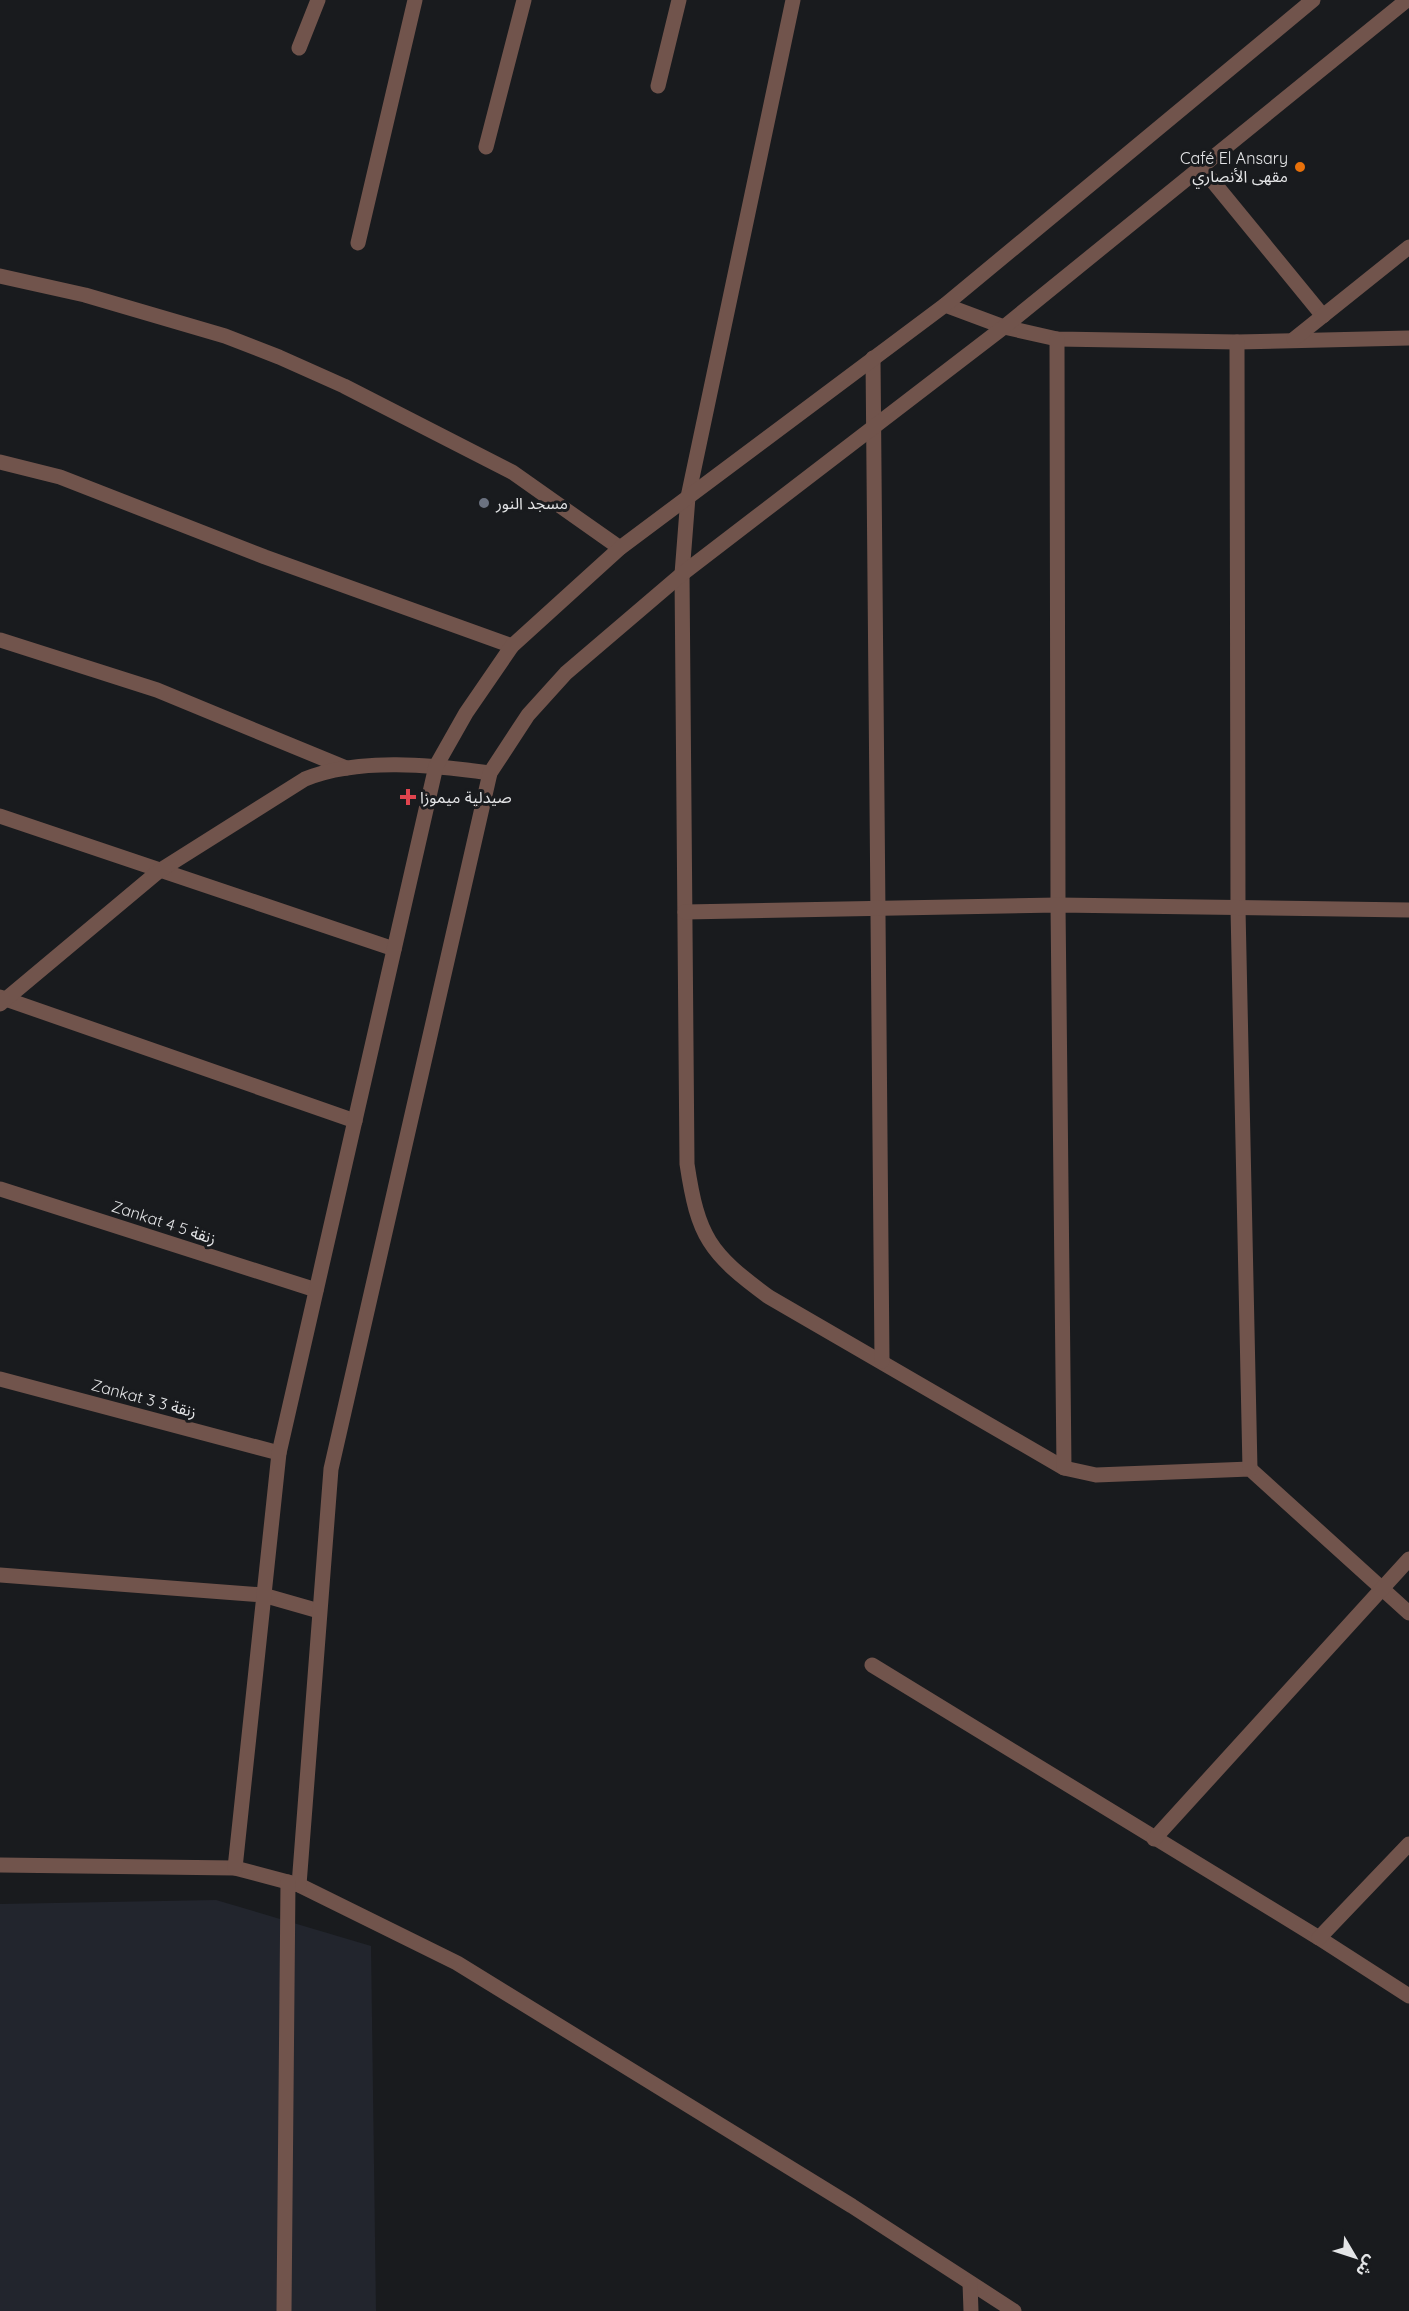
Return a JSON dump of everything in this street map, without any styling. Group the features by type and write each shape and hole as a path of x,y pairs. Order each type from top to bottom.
{"street":[{"path":"299,48 318,0"},
{"path":"358,243 415,0"},
{"path":"486,147 524,0"},
{"path":"793,0 688,497 682,573 687,1164 698,1219 712,1249 736,1273 769,1297 1064,1468 1096,1475 1250,1469 1409,1613"},
{"path":"235,1868 279,1453 436,765 466,713 512,646 620,548 945,305 1312,0"},
{"path":"284,2311 294,1884 331,1469 490,773 528,716 566,674 682,573 1004,327 1407,0"},
{"path":"658,86 674,1"},
{"path":"1201,167 1323,316"},
{"path":"1294,339 1409,247"},
{"path":"0,276 95,298 225,336 279,357 344,386 512,472 620,548"},
{"path":"945,305 1004,327 1057,339 1237,342 1409,338"},
{"path":"1057,339 1058,905 1064,1468"},
{"path":"1237,342 1238,909 1250,1469"},
{"path":"873,358 872,429 880,909 882,1361"},
{"path":"0,462 60,477 265,557 512,646"},
{"path":"0,640 157,690 347,768"},
{"path":"2,1000 159,871 304,779 326,771 347,768 436,765 490,773"},
{"path":"0,816 394,950"},
{"path":"685,912 1058,905 1409,910"},
{"path":"2,1000 355,1121"},
{"name":"Zankat 4 زنقة 5","path":"0,1189 316,1290"},
{"name":"Zankat 3 زنقة 3","path":"0,1379 279,1453"},
{"path":"1154,1839 1409,1559"},
{"path":"0,1575 263,1595 319,1611"},
{"path":"872,1665 1319,1938 1409,1996"},
{"path":"1319,1938 1409,1844"},
{"path":"0,1865 235,1868 294,1884 457,1962 813,2182 1014,2311"},
{"path":"970,2283 971,2311"}],"shaded area":[{"path":"216,1900 371,1946 376,2311 0,2311 0,1904"}],"place":[{"name":"Café El Ansary مقهى الأنصاري","path":"1300,167"},
{"name":"مسجد النور","path":"484,503"},
{"name":"صيدلية ميموزا","path":"408,797"}]}
